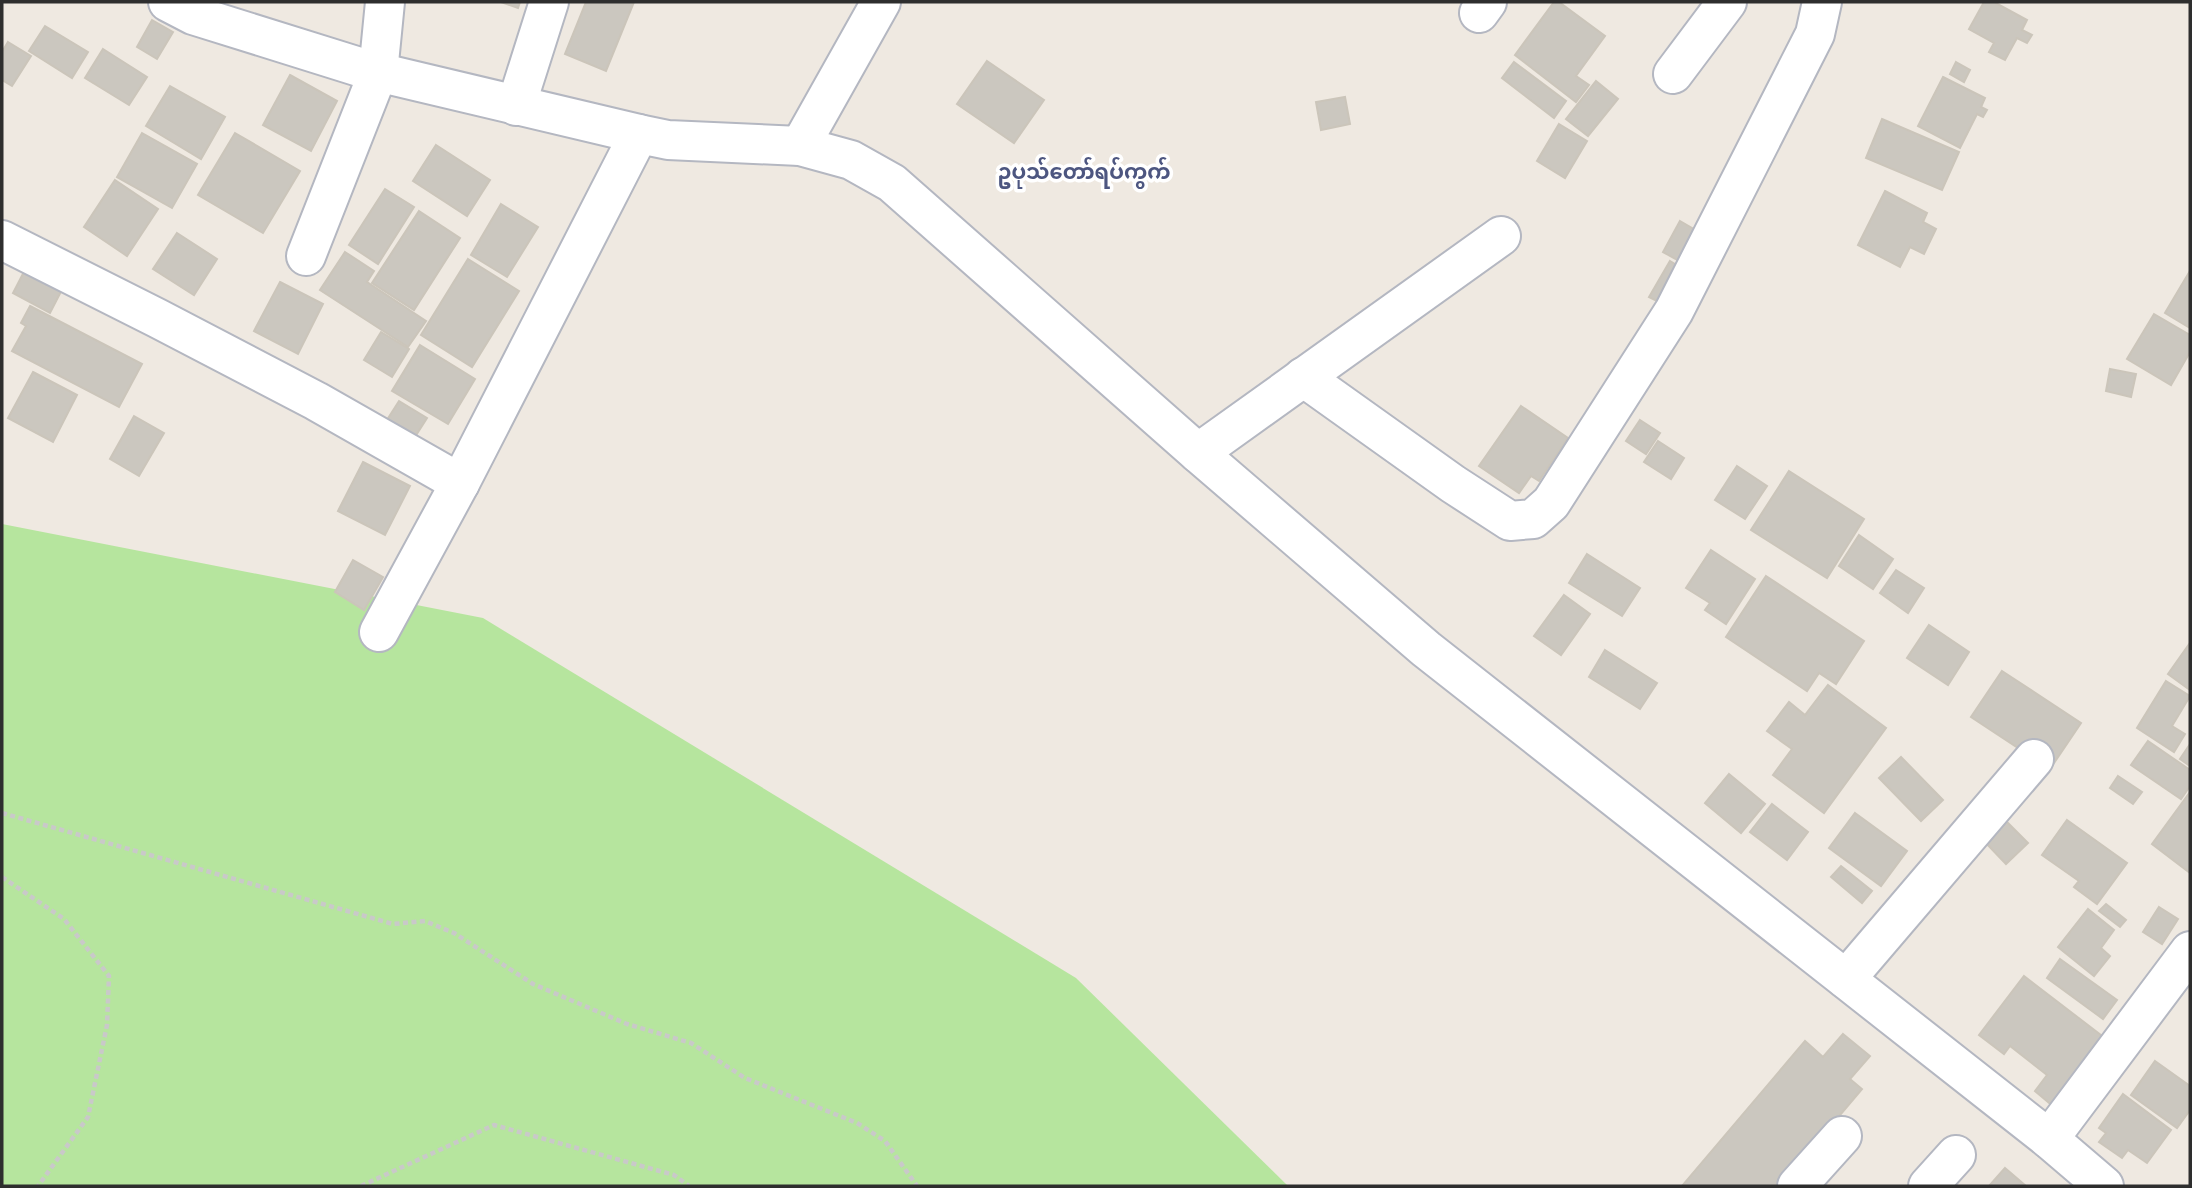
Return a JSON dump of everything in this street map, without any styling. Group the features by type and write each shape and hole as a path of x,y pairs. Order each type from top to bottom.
{"street":[{"path":"169,2 193,15 378,72 668,140 800,146 851,160 892,183 1198,453 1426,649 2049,1139 2104,1186"},
{"path":"306,256 378,72 385,2"},
{"path":"516,106 549,2"},
{"path":"800,146 881,2"},
{"path":"1673,74 1727,2"},
{"path":"1303,377 1453,484 1510,521 1533,519 1552,503 1674,312 1815,34 1822,2"},
{"path":"379,632 460,483 639,134"},
{"path":"1198,453 1501,236"},
{"path":"7,256 157,318 279,382 460,483"},
{"path":"1846,979 2034,760"},
{"path":"2049,1139 2190,951"},
{"path":"1797,1186 1842,1136"},
{"path":"1928,1186 1956,1155"}],"path":[{"path":"2,813 393,924 425,921 454,933 533,984 627,1024 691,1043 745,1078 857,1123 885,1141 917,1186"},
{"path":"2,877 64,919 108,976 107,1025 88,1117 38,1186"},
{"path":"361,1186 494,1125 674,1175 690,1186"}],"green space":[{"path":"2,524 483,618 1076,978 1288,1186 2,1186"}],"building":[{"path":"501,2 520,2 518,8"},
{"path":"586,2 634,2 606,71 565,54"},
{"path":"1554,2 1559,2 1605,36 1576,76 1589,85 1576,102 1515,55"},
{"path":"1984,2 1994,2 2027,20 2022,30 2032,35 2027,43 2017,38 2005,60 1989,52 1994,43 1969,29"},
{"path":"152,20 173,32 157,59 137,47"},
{"path":"45,26 88,52 72,78 29,51"},
{"path":"8,42 31,56 12,86 2,80 2,52"},
{"path":"103,49 147,77 129,105 85,78"},
{"path":"987,61 1044,100 1014,143 957,104"},
{"path":"1514,62 1566,101 1554,118 1502,78"},
{"path":"1956,62 1970,70 1964,82 1950,74"},
{"path":"290,75 337,101 311,151 263,125"},
{"path":"1943,77 1985,98 1981,107 1987,110 1983,117 1977,114 1960,148 1918,126"},
{"path":"1596,81 1618,99 1588,136 1566,119"},
{"path":"170,86 225,117 201,159 146,126"},
{"path":"1345,97 1350,124 1321,130 1316,102"},
{"path":"1882,119 1959,152 1942,190 1866,158"},
{"path":"1559,124 1587,141 1565,178 1537,161"},
{"path":"142,133 197,164 172,208 117,177"},
{"path":"235,133 300,171 263,233 198,195"},
{"path":"436,145 490,180 467,216 413,181"},
{"path":"115,180 158,209 127,256 84,227"},
{"path":"385,189 414,207 378,264 349,245"},
{"path":"1885,191 1927,213 1923,222 1936,229 1924,254 1910,247 1900,267 1858,245"},
{"path":"501,204 538,227 507,277 471,255"},
{"path":"419,211 460,238 414,310 372,283"},
{"path":"1680,221 1706,236 1688,266 1663,252"},
{"path":"177,233 217,259 194,295 153,269"},
{"path":"345,252 374,271 367,282 426,321 408,347 320,290"},
{"path":"468,259 519,291 472,367 421,335"},
{"path":"30,260 67,280 50,313 13,293"},
{"path":"1670,261 1685,270 1665,305 1649,297"},
{"path":"2190,271 2190,328 2165,313"},
{"path":"280,282 323,304 298,354 254,331"},
{"path":"30,306 142,364 119,407 12,351 26,326 21,323"},
{"path":"2154,314 2190,335 2190,352 2171,385 2127,359"},
{"path":"381,332 409,349 392,377 364,360"},
{"path":"420,345 475,379 448,424 392,391"},
{"path":"2110,369 2136,374 2131,397 2106,391"},
{"path":"33,372 77,395 53,442 8,418"},
{"path":"399,401 427,418 415,437 387,420"},
{"path":"1521,406 1568,438 1539,481 1531,476 1519,493 1479,466"},
{"path":"134,416 164,433 139,476 110,459"},
{"path":"1640,420 1660,433 1646,454 1626,441"},
{"path":"1658,441 1684,458 1671,479 1644,462"},
{"path":"363,462 410,486 385,535 338,511"},
{"path":"1737,466 1767,486 1745,519 1715,500"},
{"path":"1789,471 1864,519 1827,578 1751,530"},
{"path":"1859,535 1893,559 1873,589 1839,566"},
{"path":"1711,550 1755,579 1726,624 1705,610 1710,603 1686,588"},
{"path":"1587,554 1640,588 1622,616 1569,583"},
{"path":"353,560 383,577 364,610 335,592"},
{"path":"1896,570 1924,588 1908,613 1880,593"},
{"path":"1766,576 1864,641 1836,684 1819,673 1807,691 1726,637"},
{"path":"1564,595 1590,614 1561,655 1534,636"},
{"path":"1929,625 1969,652 1948,685 1907,658"},
{"path":"2190,643 2190,690 2168,674"},
{"path":"1605,650 1657,683 1640,709 1589,677"},
{"path":"2002,671 2081,723 2050,769 1971,717"},
{"path":"2166,681 2190,696 2172,726 2185,734 2174,752 2137,728"},
{"path":"1828,685 1886,728 1824,813 1773,775 1792,749 1767,731 1789,702 1805,715"},
{"path":"2148,741 2190,770 2190,786 2181,799 2131,765"},
{"path":"2190,744 2190,766 2180,759"},
{"path":"1901,757 1943,800 1921,821 1879,778"},
{"path":"1729,774 1765,804 1741,833 1705,803"},
{"path":"2118,776 2142,792 2133,804 2110,788"},
{"path":"2190,792 2190,873 2152,844"},
{"path":"1772,804 1808,832 1787,860 1750,832"},
{"path":"1855,813 1907,851 1881,886 1829,848"},
{"path":"2005,820 2028,843 2006,864 1984,841"},
{"path":"2067,820 2127,863 2097,904 2074,887 2079,881 2042,855"},
{"path":"1841,866 1872,891 1862,903 1831,877"},
{"path":"2106,904 2126,920 2120,927 2099,911"},
{"path":"2159,907 2178,919 2162,944 2143,932"},
{"path":"2088,909 2114,930 2101,948 2110,956 2094,976 2058,947"},
{"path":"2060,959 2117,1000 2103,1019 2047,978"},
{"path":"2024,976 2106,1039 2054,1107 2035,1091 2047,1075 2010,1046 2004,1054 1979,1035"},
{"path":"1843,1034 1870,1056 1850,1079 1862,1089 1780,1186 1682,1186 1805,1041 1823,1057"},
{"path":"2155,1061 2190,1086 2190,1110 2177,1128 2131,1095"},
{"path":"2123,1094 2171,1130 2147,1163 2128,1150 2122,1158 2099,1142 2106,1133 2099,1128"},
{"path":"2005,1168 2026,1186 1989,1186"}],"district":[{"name":"ဥပုသ်တော်ရပ်ကွက်","path":"1084,172"}]}
